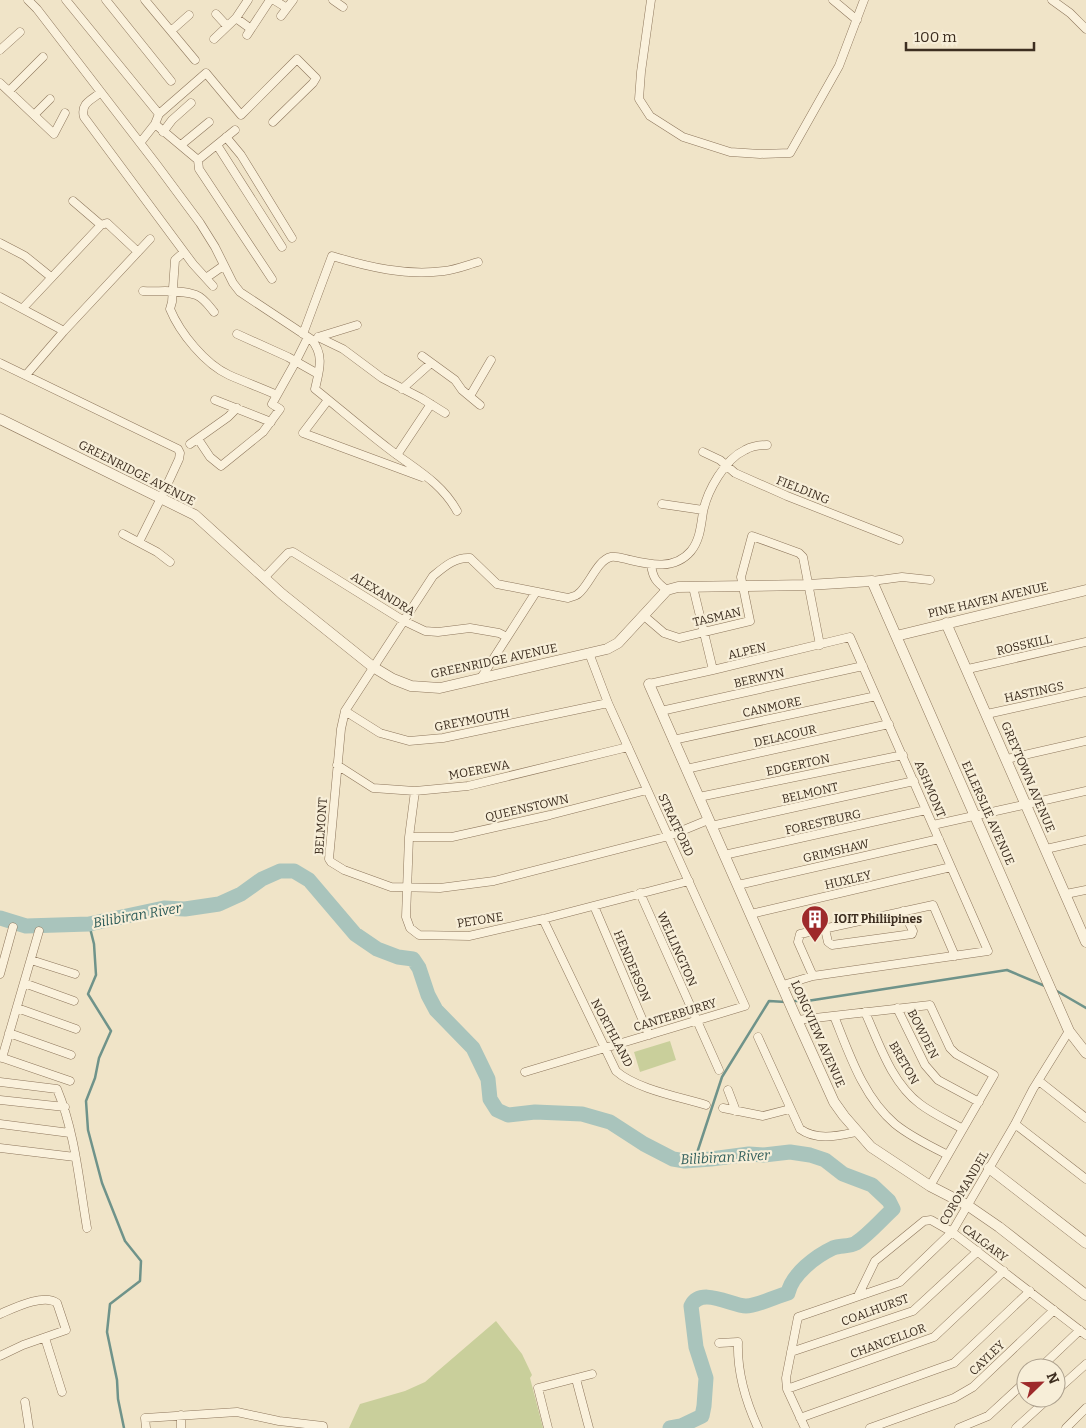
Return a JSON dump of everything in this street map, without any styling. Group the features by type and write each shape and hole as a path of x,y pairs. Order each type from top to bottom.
{"street":[{"path":"28,0 37,9 200,222 215,247 223,266 240,292 310,337 343,349 382,378 445,413"},
{"path":"66,0 159,114"},
{"path":"106,0 171,82"},
{"path":"145,0 195,60"},
{"path":"151,7 158,0"},
{"path":"214,39 236,18 248,0"},
{"path":"236,18 249,32 272,0 287,8"},
{"path":"281,16 293,0"},
{"path":"333,0 343,7"},
{"path":"651,0 639,99 650,116 683,136 730,152 760,154 790,153 839,66 864,0"},
{"path":"833,0 857,20"},
{"path":"1052,0 1070,13 1086,29"},
{"path":"216,14 227,26"},
{"path":"171,31 189,15"},
{"path":"0,50 20,32"},
{"path":"8,91 43,57"},
{"path":"140,143 155,124 159,114 206,72 241,115 297,59 316,78 273,122"},
{"path":"0,83 54,134 66,113"},
{"path":"101,92 83,106 84,117 184,252 213,286"},
{"path":"34,115 50,99"},
{"path":"163,132 172,120 191,103"},
{"path":"182,145 209,122"},
{"path":"155,124 198,160 199,169 272,279"},
{"path":"198,160 235,130"},
{"path":"226,137 241,155 292,238"},
{"path":"216,145 282,247"},
{"path":"73,201 100,225"},
{"path":"23,308 100,225 107,223 138,252"},
{"path":"26,375 64,331 150,239"},
{"path":"0,242 25,256 51,277"},
{"path":"184,252 175,260 170,309 186,338 215,367 276,395"},
{"path":"198,439 210,457 221,466 263,432 271,422 280,409 272,404 276,395 310,337 332,256 398,272 444,271 478,262"},
{"path":"206,278 223,266"},
{"path":"143,291 196,295 205,301 214,312"},
{"path":"0,297 64,331"},
{"path":"310,337 357,325"},
{"path":"237,334 296,361 318,374"},
{"path":"310,337 320,354 321,364 314,389 431,480 449,498 457,511"},
{"path":"422,356 454,380 462,390 480,405"},
{"path":"470,396 491,360"},
{"path":"0,363 178,449 180,453 179,459 139,542"},
{"path":"402,389 431,363"},
{"path":"215,400 271,422"},
{"path":"328,400 303,433 431,480"},
{"path":"397,455 431,404"},
{"path":"190,444 228,418 237,408"},
{"name":"GREENRIDGE AVENUE","path":"0,419 194,516 264,578 373,666 392,679 411,686 440,688 607,649 618,642 667,590"},
{"path":"767,444 743,450 726,466 711,489 703,510 701,529 691,551 673,563 651,565 652,576 655,581 667,590 678,587 808,585 902,577 930,580"},
{"name":"FIELDING","path":"703,452 720,460 735,473 787,496 899,540"},
{"path":"662,504 703,510"},
{"path":"123,534 157,552 170,562"},
{"name":"TASMAN","path":"644,615 664,633 678,638 750,621 741,577 752,536 799,553 804,557 820,645"},
{"name":"ALEXANDRA","path":"264,578 288,553 293,552 404,621 425,631 438,632 470,628 499,633 507,637"},
{"name":"BELMONT","path":"651,565 611,557 604,561 578,594 568,598 497,584 470,558 463,558 447,564 433,576 345,711 337,765 329,859 331,862 344,870 391,887 440,888 494,881 669,836 710,823 914,781"},
{"name":"ELLERSLIE AVENUE","path":"872,581 1069,1031 1086,1053"},
{"path":"693,587 713,670"},
{"name":"PINE HAVEN AVENUE","path":"896,636 1086,590"},
{"path":"481,678 536,592"},
{"name":"GREYTOWN AVENUE","path":"946,623 968,669 1086,940"},
{"name":"ALPEN","path":"650,684 850,637"},
{"name":"ASHMONT","path":"850,637 988,951 956,956"},
{"name":"ROSSKILL","path":"968,669 1086,642"},
{"name":"STRATFORD","path":"589,653 608,703 690,882 744,1006"},
{"name":"BERWYN","path":"661,712 863,666"},
{"name":"LONGVIEW AVENUE","path":"650,684 698,797 834,1102 856,1132 871,1148 930,1186 966,1205 1000,1227 1086,1295"},
{"name":"HASTINGS","path":"986,714 1086,692"},
{"name":"CANMORE","path":"673,740 876,696"},
{"name":"GREYMOUTH","path":"345,711 380,733 409,741 443,738 608,703"},
{"name":"DELACOUR","path":"686,769 889,724"},
{"path":"1006,759 1086,742"},
{"name":"MOEREWA","path":"337,765 373,788 415,791 468,786 628,748"},
{"name":"EDGERTON","path":"698,797 903,754"},
{"name":"QUEENSTOWN","path":"410,837 452,836 550,815 647,790"},
{"name":"PETONE","path":"415,791 406,888 406,917 410,928 419,935 469,936 690,882"},
{"path":"933,825 1086,791"},
{"name":"FORESTBURG","path":"724,855 926,810"},
{"name":"GRIMSHAW","path":"738,885 939,839"},
{"path":"1046,849 1086,840"},
{"name":"HUXLEY","path":"751,914 951,867"},
{"path":"1066,894 1086,890"},
{"name":"WELLINGTON","path":"640,893 719,1070"},
{"path":"783,985 813,976 956,956 933,905 800,934 798,942 813,976"},
{"name":"HENDERSON","path":"594,906 649,1035"},
{"path":"825,928 828,942 832,945 912,934 913,931 903,911"},
{"name":"NORTHLAND","path":"543,919 616,1071 624,1078 640,1085 706,1105"},
{"path":"0,974 12,927"},
{"path":"39,931 1,1058 70,1081"},
{"path":"30,960 75,974"},
{"path":"24,983 74,1000"},
{"path":"797,1020 930,1004 950,1048 956,1054 994,1075 930,1186"},
{"name":"CANTERBURRY","path":"525,1072 744,1006"},
{"path":"17,1008 76,1029"},
{"name":"BOWDEN","path":"897,1008 925,1065 938,1080 979,1102"},
{"name":"BRETON","path":"865,1012 900,1083 920,1104 963,1129"},
{"path":"834,1016 854,1064 871,1098 894,1123 916,1138 948,1155"},
{"name":"COROMANDEL","path":"805,1428 787,1389 786,1378 798,1317 900,1282 952,1232 1069,1031"},
{"path":"9,1033 71,1055"},
{"path":"758,1036 800,1129 827,1138 856,1132"},
{"path":"1039,1081 1086,1118"},
{"path":"0,1082 57,1088 65,1107 76,1157 87,1228"},
{"path":"728,1090 736,1110"},
{"path":"0,1100 65,1107"},
{"path":"723,1108 762,1116 790,1109"},
{"path":"0,1124 70,1133"},
{"path":"1015,1124 1086,1179"},
{"path":"0,1148 76,1157"},
{"path":"989,1168 1086,1242"},
{"name":"CALGARY","path":"858,1296 875,1261 924,1221 931,1220 952,1232 978,1251 1083,1333"},
{"name":"COALHURST","path":"791,1352 914,1311 978,1251"},
{"name":"CHANCELLOR","path":"787,1389 934,1337 1004,1271"},
{"path":"800,1418 954,1363 1030,1291"},
{"path":"0,1314 30,1302 53,1300 56,1303 66,1330 2,1354 0,1345"},
{"name":"CAYLEY","path":"870,1428 954,1398 973,1387 1054,1310"},
{"path":"1052,1358 1083,1333"},
{"path":"44,1338 62,1392"},
{"path":"719,1343 738,1342 742,1380 751,1412 758,1428"},
{"path":"1066,1383 1086,1364"},
{"path":"548,1428 538,1388 592,1374"},
{"path":"576,1379 589,1428"},
{"path":"959,1428 988,1416 1016,1390"},
{"path":"25,1402 28,1428"},
{"path":"1016,1428 1038,1408"},
{"path":"1066,1428 1086,1408"},
{"path":"146,1428 145,1418 237,1412 279,1425 324,1426 323,1428"},
{"path":"181,1415 181,1428"}],"green space":[{"path":"670,1041 676,1060 640,1072 634,1052"},
{"path":"496,1321 522,1354 532,1375 530,1378 543,1428 349,1428 360,1404 405,1391 425,1382"}],"waterway":[{"name":"Bilibiran River","path":"0,918 26,926 89,924 164,908 185,909 219,904 241,894 262,879 280,871 294,871 309,880 355,934 377,949 398,957 413,959 419,968 428,995 436,1010 473,1048 488,1079 490,1099 497,1110 508,1115 535,1112 582,1114 610,1122 644,1144 673,1159 685,1161 749,1154 764,1155 790,1152 810,1155 825,1160 843,1174 872,1185 889,1201 893,1209 856,1243 833,1248 812,1261 794,1279 788,1293 751,1306 709,1297 696,1300 691,1306 696,1347 706,1378 704,1406 702,1416 681,1426 670,1428"},
{"path":"89,924 94,944 96,975 88,994 111,1031 99,1058 95,1078 86,1101 88,1130 102,1183 125,1241 141,1261 140,1281 110,1304 107,1332 124,1428"},
{"path":"791,1001 807,1001 1007,970 1045,986"},
{"path":"1055,990 1086,1008"},
{"path":"695,1159 722,1077 769,1001 786,1002"}],"place":[{"name":"IOIT Philiipines","path":"815,943"}]}
